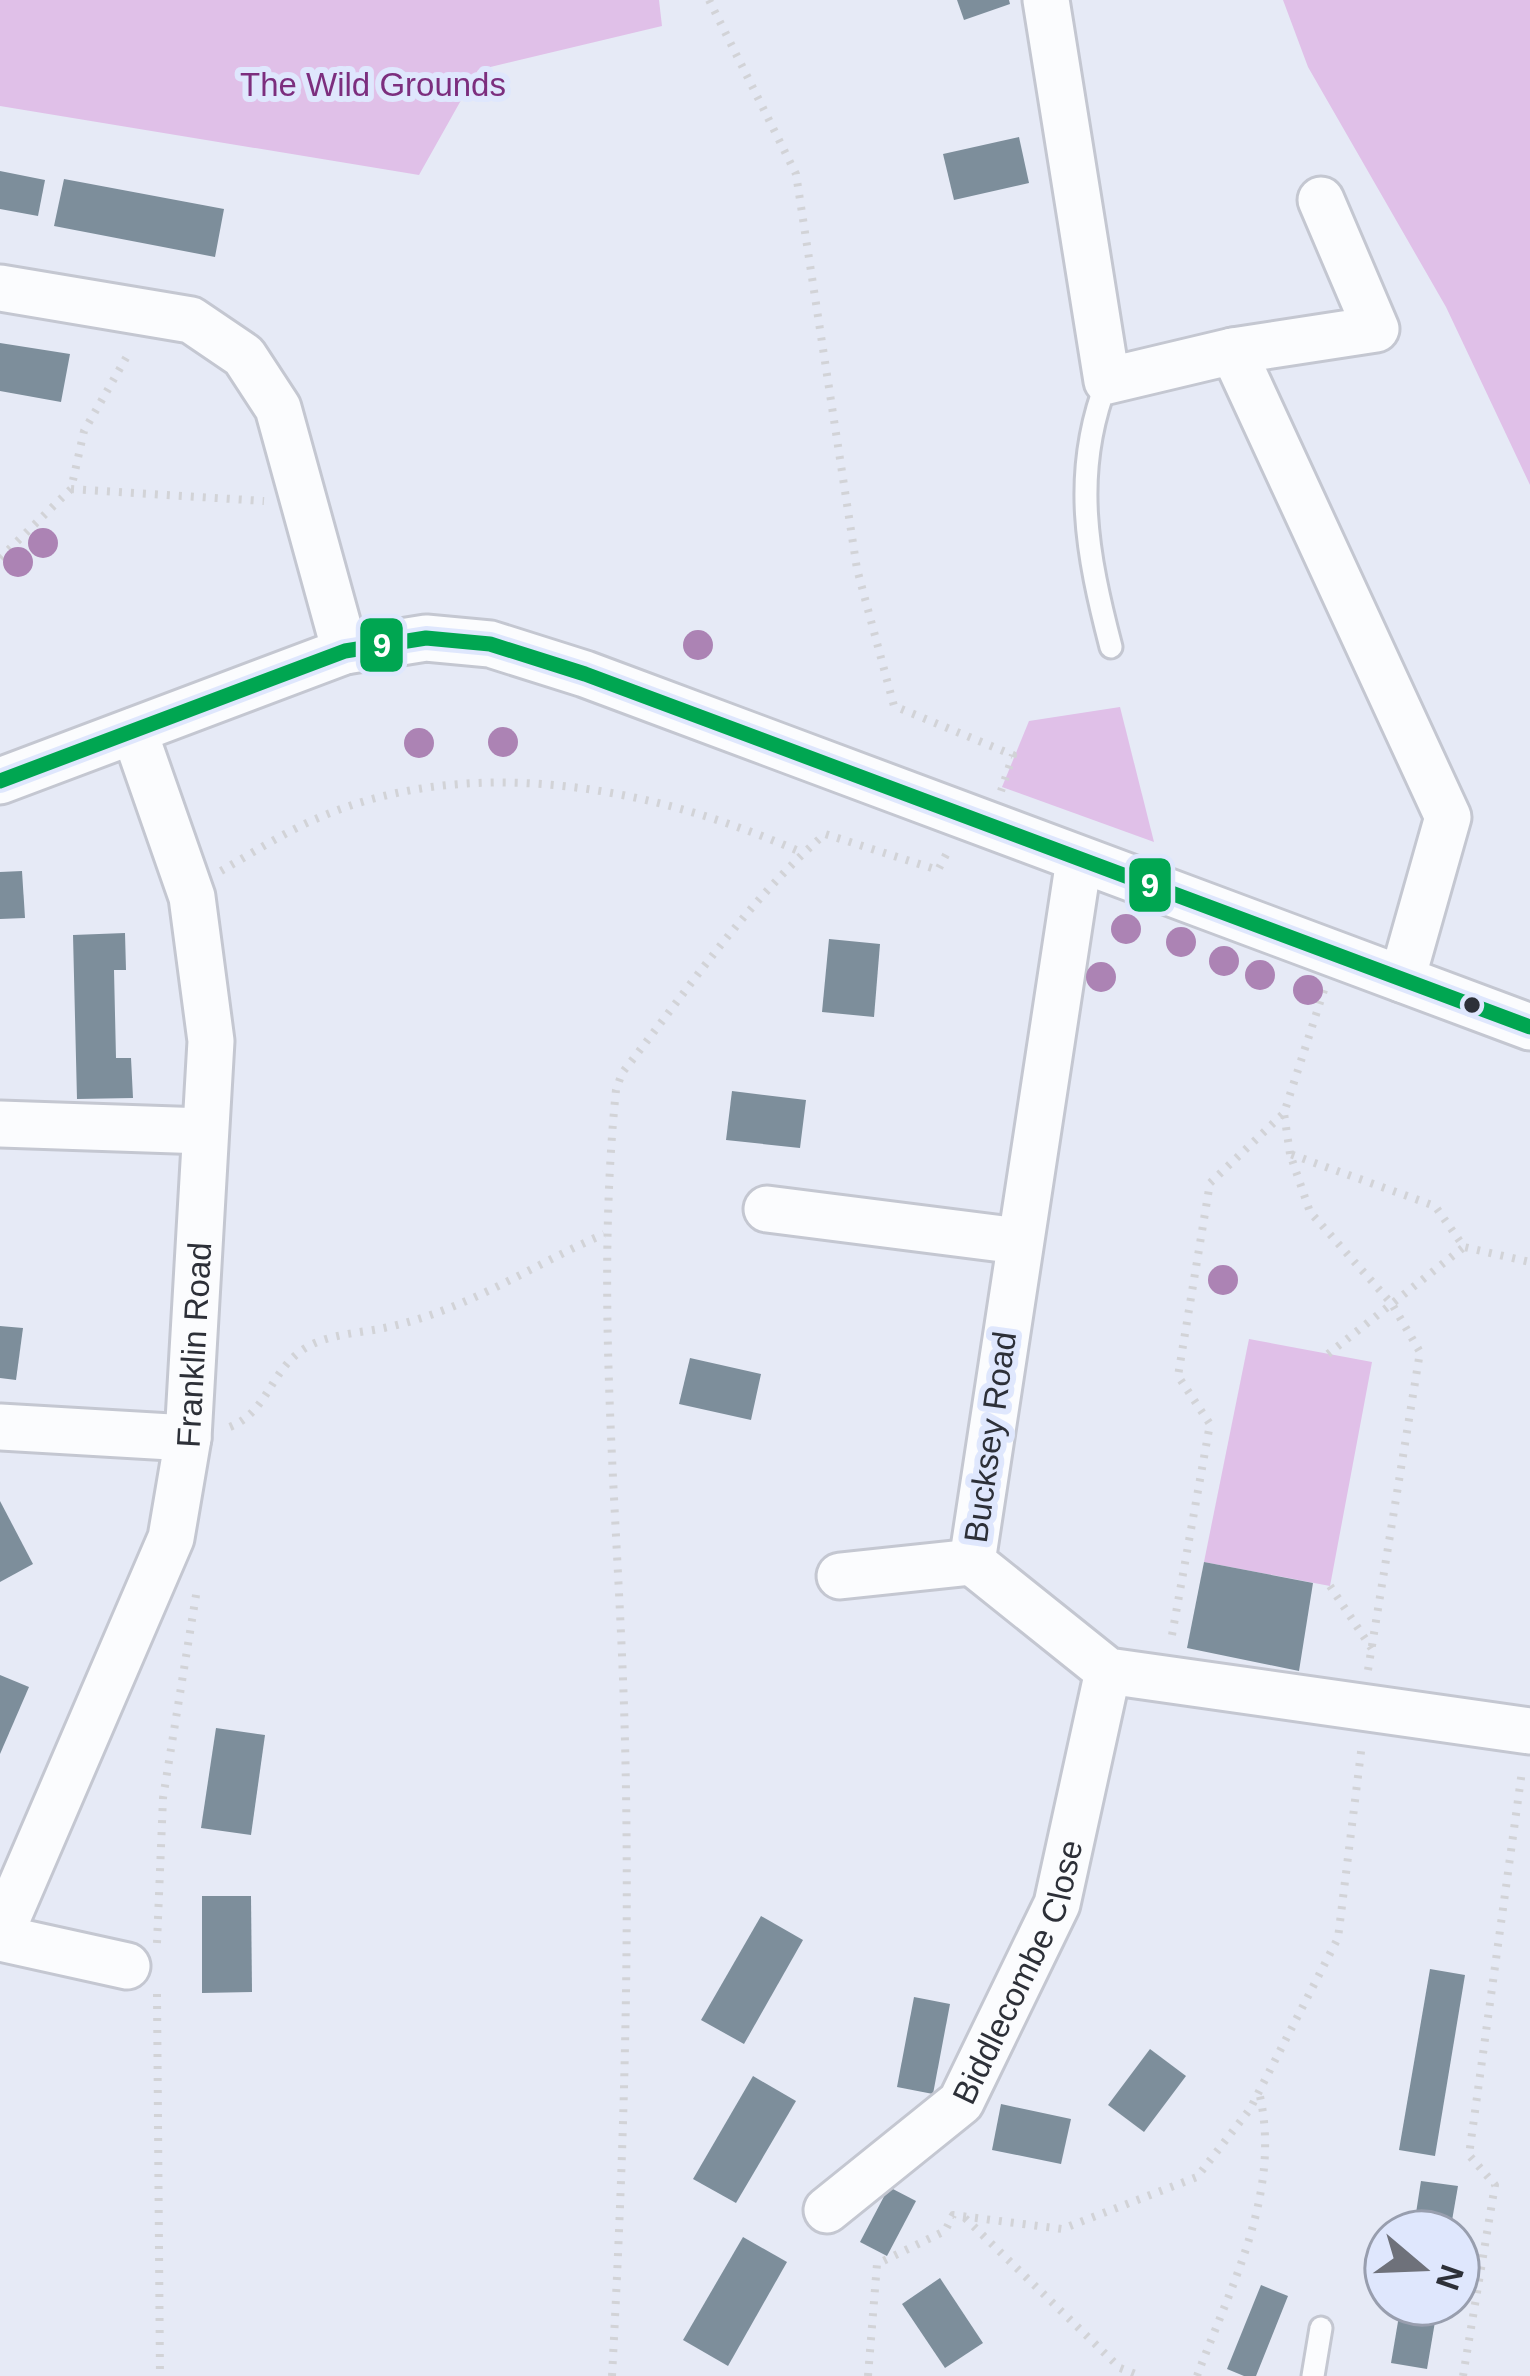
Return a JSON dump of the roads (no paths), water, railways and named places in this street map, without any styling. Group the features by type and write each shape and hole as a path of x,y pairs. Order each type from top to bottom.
{"street":[{"path":"1046,0 1107,382 1232,351 1376,329 1321,200"},
{"path":"0,288 190,320 244,356 278,408 345,651"},
{"path":"1232,351 1448,818 1402,979"},
{"path":"0,781 345,651 426,638 490,644 585,674 969,842 1079,860 1530,1027"},
{"name":"Franklin Road","path":"127,1966 0,1936 171,1538 206,1434 205,1131 211,1041 191,897 134,731"},
{"name":"Bucksey Road","path":"1079,860 972,1562 1108,1671"},
{"path":"0,1124 205,1131"},
{"path":"766,1209 1018,1240"},
{"path":"0,1427 206,1434"},
{"path":"840,1576 972,1562"},
{"path":"1108,1671 1527,1730"},
{"name":"Biddlecombe Close","path":"827,2210 961,2102 1057,1904 1108,1671"}],"lane":[{"path":"1107,382 1089,427 1083,491 1087,552 1111,647"},
{"path":"1313,2376 1321,2329"}],"park label":[{"name":"The Wild Grounds","path":"373,84"}]}
